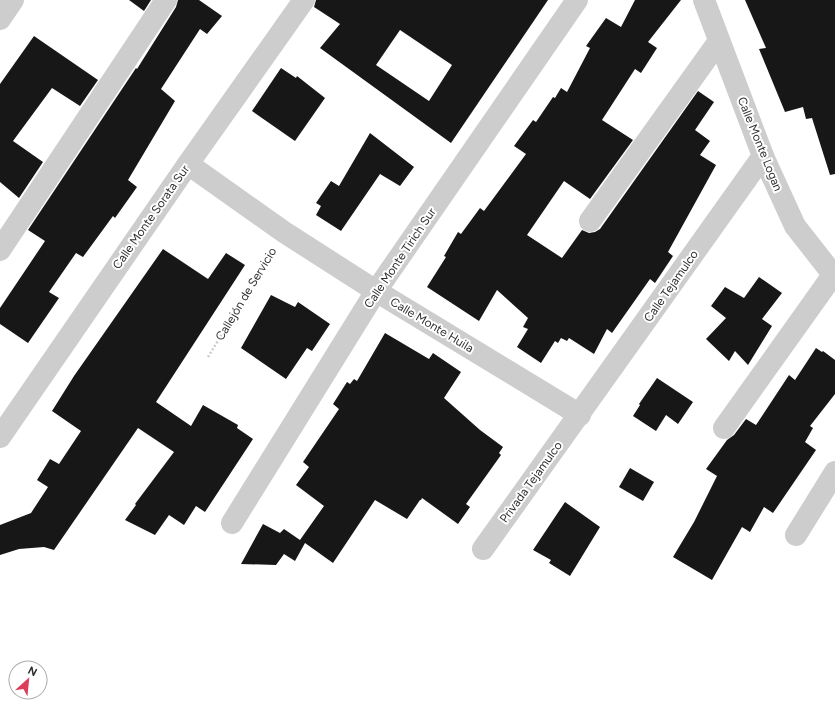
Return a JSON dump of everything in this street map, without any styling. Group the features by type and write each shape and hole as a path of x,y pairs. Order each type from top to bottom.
{"street":[{"path":"0,19 13,0"},
{"path":"0,250 166,0"},
{"name":"Calle Monte Sorata Sur","path":"0,437 8,408 188,164 304,0"},
{"name":"Calle Monte Tirich Sur","path":"232,522 376,292 577,0"},
{"name":"Calle Monte Logan","path":"704,0 763,156 794,226 834,276"},
{"path":"590,221 719,41"},
{"name":"Calle Tejamulco","path":"580,414 763,156"},
{"name":"Calle Monte Huila","path":"188,164 284,232 376,292 580,414"},
{"path":"724,428 834,276"},
{"name":"Privada Tejamulco","path":"483,549 580,414"},
{"path":"796,536 835,472"}],"path":[{"name":"Callejón de Servicio","path":"208,357 284,232"}],"building":[{"path":"129,0 151,0 144,11"},
{"path":"178,0 199,0 222,16 207,34 200,29 161,89 175,101 128,180 137,187 115,218 113,216 83,257 76,253 49,292 59,298 28,343 0,324 0,308 45,241 28,230 136,68 137,69 176,7"},
{"path":"316,0 548,0 451,143 320,48 340,24 314,7","holes":["400,30 452,65 429,101 376,65"]},
{"path":"635,0 681,0 648,42 657,48 641,73 635,69 602,120 633,140 590,199 564,181 527,235 562,258 582,230 589,233 600,229 698,91 714,102 695,130 710,141 700,155 716,165 668,252 673,256 655,283 650,279 612,333 607,329 594,354 569,338 567,341 561,338 558,343 555,341 541,363 517,347 528,329 523,327 528,318 497,290 479,321 427,287 446,257 444,256 458,232 461,234 480,208 484,211 526,154 514,146 533,120 536,122 561,88 567,92 590,48 586,46 606,18 621,27"},
{"path":"745,0 835,0 835,174 830,175 812,118 806,119 803,107 785,112 759,49 766,48"},
{"path":"34,36 98,80 80,106 52,88 13,141 43,162 19,198 0,182 0,84"},
{"path":"281,68 296,78 297,76 325,98 295,141 252,111"},
{"path":"370,133 414,167 400,186 380,174 341,231 316,215 321,206 316,203 331,181 339,186"},
{"path":"163,249 208,279 226,253 245,265 156,402 191,426 203,405 238,425 237,428 253,439 205,512 196,506 184,525 169,515 155,535 125,520 136,505 135,504 174,452 138,428 54,550 44,547 19,549 0,555 0,525 31,513 48,487 37,480 50,459 59,464 81,431 52,411 74,376"},
{"path":"759,277 782,293 762,319 772,326 748,365 735,351 729,361 706,339 726,318 711,306 725,287 744,298"},
{"path":"271,295 295,307 298,302 330,324 312,351 307,348 286,379 241,348"},
{"path":"385,333 429,359 433,353 461,372 444,398 480,430 503,447 499,453 501,455 466,504 470,507 458,524 422,498 407,519 375,500 333,563 305,543 295,561 284,554 276,565 241,564 263,524 280,533 284,529 300,540 324,506 296,485 309,467 303,462 339,409 333,404 347,382 350,384 354,379 357,381"},
{"path":"816,348 822,352 823,351 835,360 835,394 810,426 813,428 805,442 816,450 773,513 764,507 750,532 742,527 712,580 673,557 694,522 717,476 706,469 727,440 734,435 746,419 756,425 789,375 795,380"},
{"path":"657,378 693,402 678,424 666,415 656,431 633,416 640,405 639,404"},
{"path":"630,468 654,482 643,501 619,487"},
{"path":"565,502 600,527 570,576 549,563 551,560 533,550"}]}
